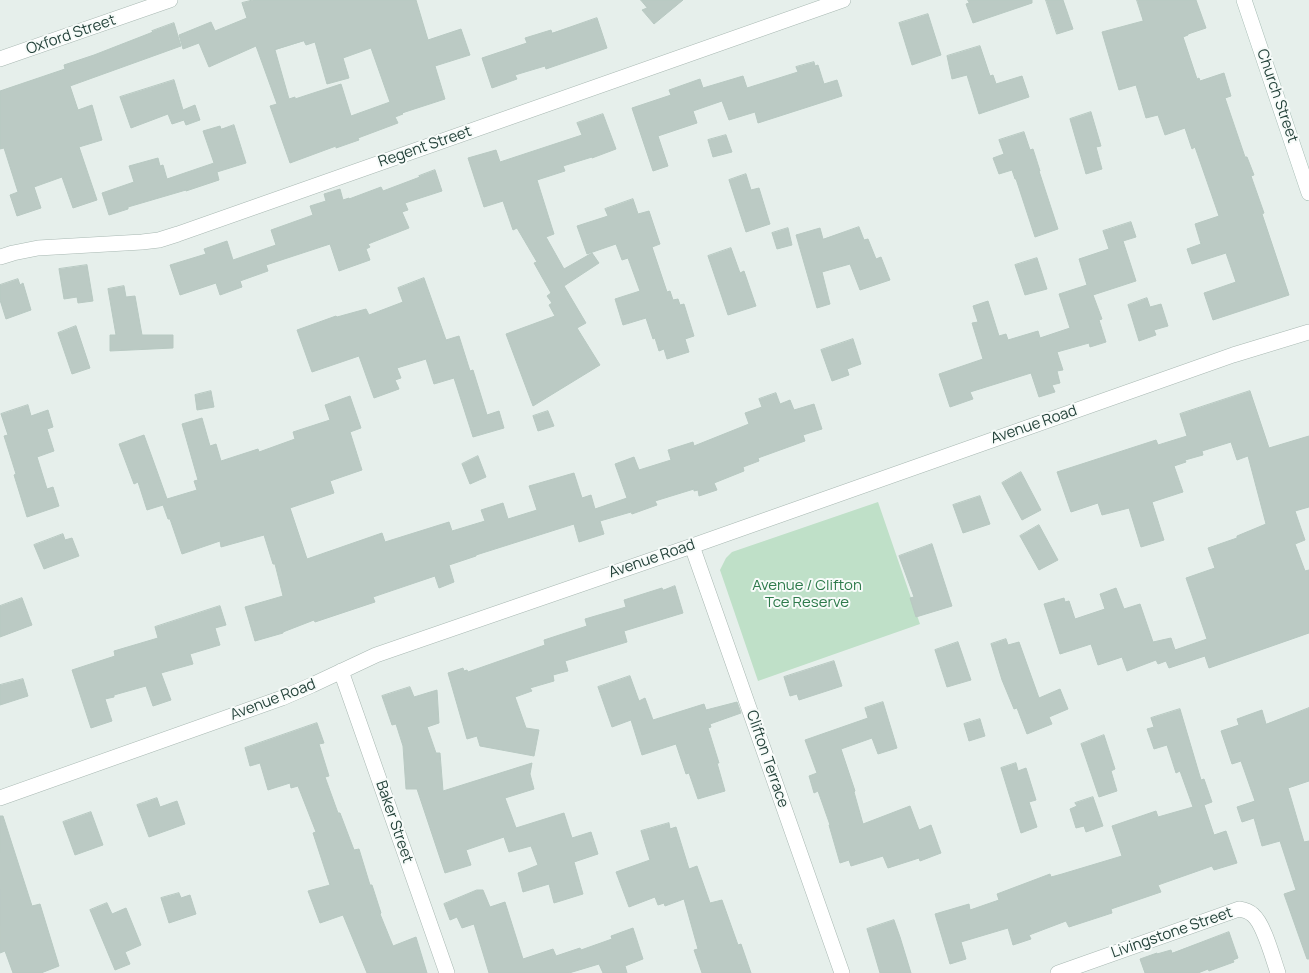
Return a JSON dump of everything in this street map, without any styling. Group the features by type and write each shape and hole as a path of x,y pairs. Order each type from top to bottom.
{"street":[{"name":"Oxford Street","path":"0,59 170,0"},
{"name":"Regent Street","path":"0,257 13,252 38,248 159,240 843,0"},
{"name":"Church Street","path":"1244,0 1309,193"},
{"name":"Avenue Road","path":"0,798 282,698 312,686 376,655 1234,355 1309,332"},
{"name":"Clifton Terrace","path":"692,546 842,973"},
{"name":"Baker Street","path":"341,671 446,973"},
{"name":"Livingstone Street","path":"1058,973 1239,909 1246,910 1254,915 1260,924 1278,973"}],"green space":[{"name":"Avenue / Clifton Tce Reserve","path":"878,502 920,624 758,681 720,570 726,558 732,552"}],"building":[{"path":"253,0 416,0 428,40 461,29 470,55 435,66 445,99 402,113 395,117 398,123 358,138 359,140 336,148 336,146 290,163 270,106 277,104 256,46 209,67 199,43 183,49 179,35 211,22 215,31 247,18 242,3","holes":["304,41 306,45 315,42 327,84 349,78 343,58 371,48 390,102 351,116 341,84 295,99 295,97 289,99 275,50"]},
{"path":"641,0 683,0 654,24 642,10 647,8"},
{"path":"968,0 1032,0 1032,3 973,23 966,4 969,3"},
{"path":"1046,0 1063,0 1073,29 1057,34"},
{"path":"1137,0 1196,0 1206,28 1183,37 1197,79 1199,78 1200,81 1224,73 1231,96 1225,98 1245,157 1247,157 1254,175 1251,176 1264,213 1262,214 1289,295 1213,320 1204,293 1236,282 1226,253 1192,264 1187,249 1201,244 1195,224 1219,216 1195,147 1192,149 1185,128 1165,135 1158,115 1146,118 1136,85 1119,90 1102,32 1143,21"},
{"path":"928,14 941,55 912,65 899,23"},
{"path":"597,18 607,48 546,69 545,66 515,75 517,79 492,88 482,58 527,43 525,38 551,30 552,33"},
{"path":"174,23 181,46 70,86 78,110 92,105 102,140 79,147 97,200 73,208 62,177 34,187 41,208 17,216 10,195 18,192 4,148 0,149 0,91 65,69 64,65"},
{"path":"980,46 990,76 993,75 996,84 1022,76 1029,97 979,114 967,75 952,79 947,56"},
{"path":"814,62 815,66 818,65 824,84 837,80 842,96 758,123 755,112 729,120 722,101 693,111 697,123 658,136 668,166 653,171 632,108 671,95 669,90 700,79 703,88 743,76 747,88 798,72 796,67"},
{"path":"174,80 183,110 195,105 200,120 186,125 184,120 172,124 168,114 131,128 120,97"},
{"path":"1091,112 1101,146 1096,147 1102,169 1086,174 1070,119"},
{"path":"603,114 616,149 563,166 565,171 537,180 554,234 546,237 564,269 592,253 599,263 564,286 586,323 577,328 600,365 533,406 506,334 555,316 549,305 552,303 547,296 551,293 534,263 537,262 517,228 513,230 503,201 484,207 468,158 496,150 500,162 582,135 577,123"},
{"path":"234,125 246,163 217,172 219,180 128,207 128,209 109,215 102,193 134,182 129,166 158,158 160,166 163,165 167,179 214,163 203,131 220,126 221,129"},
{"path":"1024,132 1030,150 1033,149 1058,229 1035,237 1012,170 999,174 993,158 1004,154 999,140"},
{"path":"726,135 732,152 713,157 708,140"},
{"path":"435,170 442,191 405,203 408,210 402,212 409,228 368,244 370,247 366,249 370,260 339,271 330,244 266,265 268,271 240,281 242,287 220,295 216,283 180,295 170,265 206,254 204,249 227,241 233,260 276,245 271,230 313,215 310,206 326,201 324,194 340,189 343,200 349,199 381,187 383,191"},
{"path":"746,174 751,190 759,188 770,224 746,232 729,180"},
{"path":"633,199 638,214 649,211 660,244 652,247 667,292 670,291 673,300 678,299 680,305 684,304 694,336 685,339 689,352 667,359 664,349 659,351 646,318 623,325 615,299 640,291 628,258 622,260 616,244 587,254 577,226 608,216 605,209"},
{"path":"1131,222 1136,237 1123,241 1136,281 1093,295 1102,319 1099,320 1106,342 1090,347 1089,343 1057,352 1063,370 1057,371 1060,383 1052,385 1055,392 1039,397 1031,373 970,392 973,399 950,407 939,374 983,359 972,323 978,322 973,306 988,301 999,336 1006,334 1008,340 1038,331 1040,338 1070,328 1059,294 1087,285 1079,259 1109,249 1103,231"},
{"path":"859,227 864,240 868,239 876,259 881,257 890,280 860,290 850,264 822,272 830,304 817,308 796,235 820,228 823,239"},
{"path":"788,228 792,245 777,249 772,233"},
{"path":"731,248 740,273 744,271 756,306 728,315 708,256"},
{"path":"1037,258 1047,289 1025,295 1015,265"},
{"path":"87,265 93,301 78,303 77,297 64,299 59,269"},
{"path":"424,278 446,340 459,336 470,371 473,370 487,415 499,411 504,428 473,437 454,378 434,384 426,359 397,368 401,378 395,380 399,389 374,398 359,356 312,372 297,330 336,316 366,309 369,315 403,302 398,288"},
{"path":"18,279 20,285 23,283 31,310 6,319 0,300 0,285"},
{"path":"124,286 126,297 135,296 142,335 173,335 173,348 110,351 110,335 116,335 108,289"},
{"path":"1147,298 1150,307 1161,304 1168,326 1154,330 1156,335 1139,341 1128,305"},
{"path":"76,326 90,368 72,374 58,333"},
{"path":"853,339 861,364 847,369 849,375 832,381 821,350"},
{"path":"211,391 214,407 197,410 195,395"},
{"path":"1250,391 1269,448 1309,436 1309,507 1295,511 1305,540 1295,544 1305,571 1309,570 1309,633 1209,668 1205,656 1169,668 1166,661 1158,664 1156,660 1127,671 1122,657 1098,665 1091,644 1060,654 1044,604 1064,598 1065,602 1069,601 1075,619 1105,609 1100,594 1116,588 1124,609 1140,604 1153,642 1171,638 1175,650 1207,639 1186,578 1215,568 1208,548 1237,538 1237,536 1266,524 1248,456 1237,460 1231,442 1202,451 1203,455 1185,460 1186,462 1174,466 1183,492 1152,502 1164,540 1141,547 1129,508 1102,515 1098,503 1071,512 1057,472 1156,440 1158,445 1187,436 1180,414"},
{"path":"776,393 780,404 790,400 794,410 814,404 822,429 803,435 805,441 758,458 759,461 743,467 744,471 714,483 717,490 699,496 698,490 694,491 694,489 655,501 657,505 632,514 631,512 600,521 604,534 579,542 574,524 476,555 449,565 454,582 439,588 435,576 373,597 375,602 315,622 314,620 283,633 255,641 245,607 283,596 275,564 273,564 264,535 221,547 220,541 182,554 163,505 147,510 138,482 134,484 119,444 144,435 167,499 197,490 194,481 198,480 182,424 202,418 210,446 216,444 221,461 258,449 259,452 295,439 293,432 330,420 325,405 350,396 361,428 350,432 362,470 330,481 334,493 290,508 307,559 382,533 385,542 449,522 452,531 485,521 481,510 503,503 508,519 537,510 529,486 574,473 582,498 591,495 595,509 627,498 615,464 634,457 639,470 671,460 668,450 693,442 694,446 749,424 745,413 762,407 759,399"},
{"path":"28,405 31,416 48,410 53,427 47,429 54,451 37,457 47,489 53,487 59,506 27,517 4,436 8,435 1,414"},
{"path":"548,411 554,426 538,431 533,416"},
{"path":"478,456 486,477 470,484 462,464"},
{"path":"1021,472 1041,510 1022,520 1002,483"},
{"path":"980,496 990,524 963,533 953,505"},
{"path":"1039,525 1058,560 1039,570 1020,536"},
{"path":"63,534 65,540 72,538 79,556 44,569 34,545"},
{"path":"932,544 952,606 916,617 910,598 914,597 899,556"},
{"path":"675,586 683,613 624,631 627,642 565,661 568,671 553,675 554,681 530,688 532,691 515,697 526,728 539,730 534,756 480,746 477,736 467,739 448,673 463,668 464,671 467,670 468,672 545,645 544,640 587,626 585,619 626,607 624,600 662,588 663,590"},
{"path":"22,598 32,625 0,637 0,606"},
{"path":"220,606 226,625 215,628 220,645 190,654 193,664 161,673 171,700 153,706 146,686 114,695 114,697 105,699 112,721 91,728 72,670 115,656 114,651 158,638 155,627"},
{"path":"1006,639 1008,645 1019,642 1039,698 1060,689 1068,709 1049,717 1052,724 1027,734 1017,708 1014,709 1002,680 991,644"},
{"path":"958,642 971,680 947,687 935,650"},
{"path":"834,661 842,686 799,700 797,694 790,696 784,677"},
{"path":"630,676 639,701 645,698 653,720 704,704 706,710 737,702 741,713 710,724 711,727 708,728 719,763 717,763 725,791 698,799 689,773 686,774 676,744 642,755 631,720 612,727 598,687"},
{"path":"23,679 28,696 0,705 0,685"},
{"path":"410,687 414,697 437,690 439,723 427,727 436,753 440,753 443,791 532,763 530,774 534,789 505,798 516,828 564,813 572,838 591,832 598,854 574,862 583,894 554,903 549,884 523,892 518,873 538,865 531,846 509,852 504,837 466,850 471,865 445,873 417,789 406,789 403,746 396,724 392,725 382,696"},
{"path":"883,702 897,748 878,754 872,738 841,749 855,791 863,824 910,806 919,830 931,825 941,853 920,861 919,858 888,868 883,856 851,866 849,860 840,863 830,825 818,791 814,793 809,776 817,773 805,740 868,718 865,708"},
{"path":"1309,708 1309,781 1288,788 1304,842 1309,841 1309,959 1307,959 1284,894 1296,890 1280,841 1262,846 1254,818 1242,822 1237,807 1255,801 1241,761 1232,764 1221,731 1239,725 1237,719 1262,710 1266,724"},
{"path":"1180,709 1201,780 1204,779 1212,802 1204,805 1214,835 1226,831 1237,863 1214,870 1212,866 1158,885 1161,892 1111,909 1112,913 1069,927 1066,921 1029,935 1031,939 1013,945 1008,928 961,942 966,959 950,964 935,914 969,904 970,910 999,900 997,894 1050,874 1051,877 1122,856 1112,826 1156,811 1158,817 1193,807 1180,771 1176,773 1167,745 1154,749 1147,729 1154,727 1151,718"},
{"path":"980,719 985,736 969,741 964,724"},
{"path":"317,723 324,743 319,744 329,776 325,777 354,850 359,849 380,914 393,946 416,937 427,973 367,973 343,915 320,923 308,891 330,885 313,833 316,832 298,786 291,788 290,783 268,790 260,763 250,766 245,748"},
{"path":"1104,735 1115,769 1111,771 1117,791 1099,797 1081,744"},
{"path":"1016,763 1018,771 1026,768 1036,800 1029,802 1037,827 1021,833 1001,768"},
{"path":"1093,797 1103,826 1086,832 1084,826 1076,828 1070,809 1077,806 1075,803"},
{"path":"157,798 160,807 177,801 185,824 149,837 137,805"},
{"path":"91,812 103,845 75,855 63,822"},
{"path":"0,816 3,816 32,906 40,904 59,966 41,973 13,973 5,951 0,953"},
{"path":"669,823 670,829 676,827 689,869 697,866 710,903 722,900 738,945 741,944 751,973 702,973 694,950 698,949 684,899 665,906 664,903 658,905 655,897 629,907 616,872 650,860 641,831"},
{"path":"477,890 483,890 490,907 505,902 523,959 553,949 556,956 580,948 581,950 612,939 611,936 633,928 643,959 625,966 627,973 603,973 599,964 569,973 489,973 474,924 462,928 457,917 450,920 444,904"},
{"path":"179,893 181,898 190,895 196,914 169,923 161,898"},
{"path":"107,903 112,914 126,908 141,945 125,952 130,964 115,970 90,910"},
{"path":"894,920 911,973 880,973 867,929"},
{"path":"1229,932 1238,958 1233,960 1234,962 1198,973 1145,973 1140,959 1171,950 1172,953"}]}
